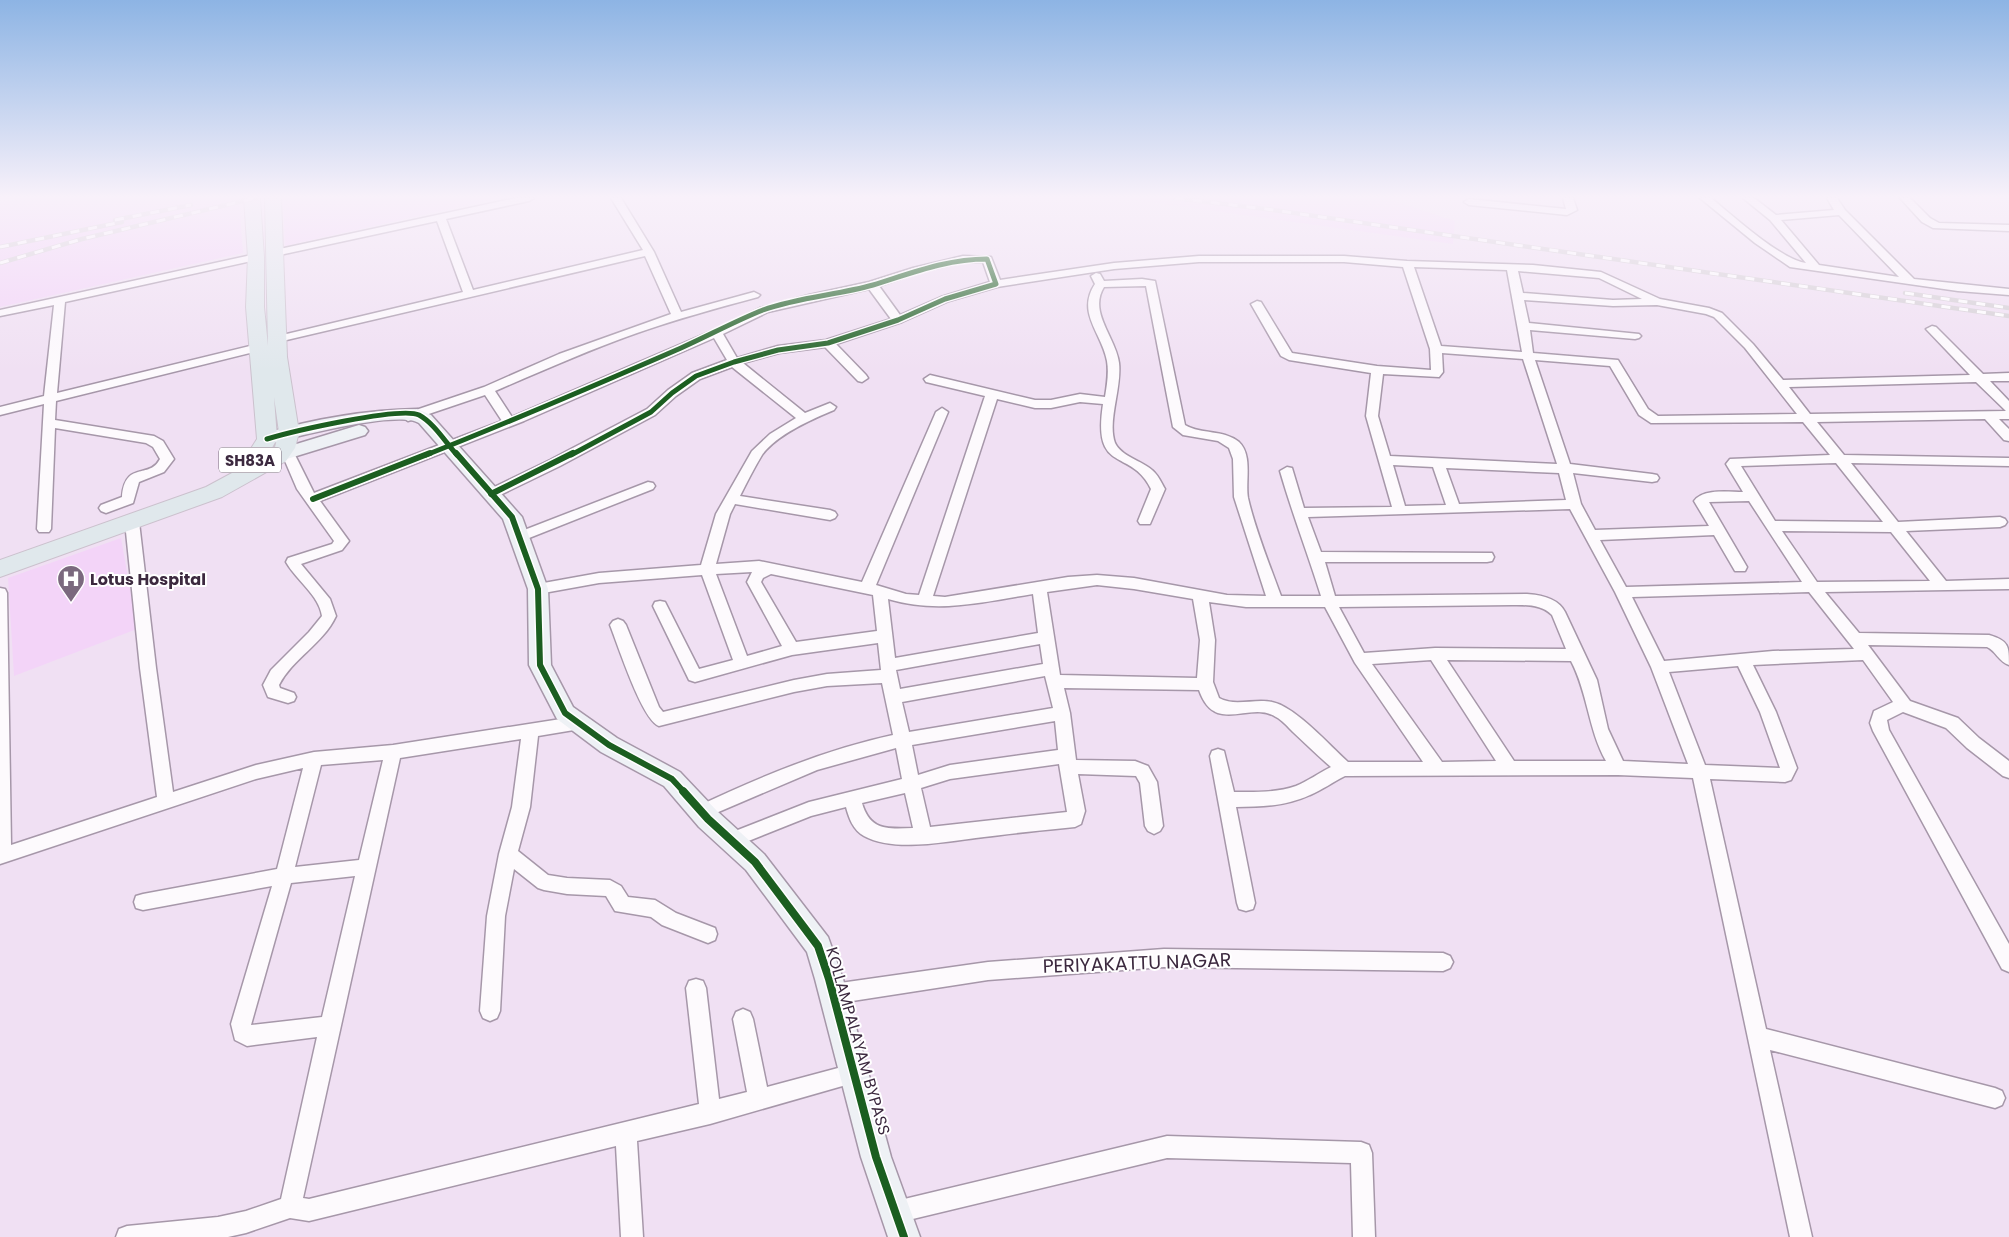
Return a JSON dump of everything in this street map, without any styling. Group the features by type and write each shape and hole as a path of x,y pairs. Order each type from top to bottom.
{"main road":[{"name":"SH83A","path":"0,570 214,492 284,456 289,432 280,376 275,301 266,256"},
{"name":"SH83A","path":"0,560 208,483 247,463 258,454 267,439 255,307 266,256"}],"street":[{"path":"0,313 263,256"},
{"path":"455,256 469,294"},
{"path":"278,339 633,256"},
{"path":"651,256 677,316"},
{"path":"1780,256 1789,263 1800,267 1910,282 2009,292"},
{"path":"1805,256 1816,269"},
{"path":"1884,256 1910,282"},
{"path":"491,494 556,463 651,412 672,393 696,376 734,362 778,350 828,342 898,320 945,299 996,284 1088,270 1152,263 1218,259 1344,258 1407,264 1512,267 1601,274 1657,302"},
{"path":"313,499 509,422 716,333 764,310 809,298 872,285 917,270 963,260 987,259 996,284"},
{"path":"1257,304 1286,355 1377,370 1435,374 1437,372 1436,349 1407,264"},
{"path":"1512,267 1528,356 1565,468 1574,504 1622,592 1659,666 1700,773 1801,1237"},
{"path":"1088,270 1098,278 1100,284"},
{"path":"1145,521 1158,489 1155,480 1146,471 1116,452 1110,445 1106,434 1111,401 1113,363 1109,348 1098,326 1093,300 1094,291 1100,284 1152,283 1179,426 1187,432 1221,437 1235,446 1240,459 1241,497 1276,602"},
{"path":"872,285 898,320"},
{"path":"247,463 284,456 417,417 488,390 563,357 677,316 754,295"},
{"path":"1517,296 1613,303 1657,302 1696,308 1718,315 1749,346 1942,586"},
{"path":"44,529 50,398 60,300"},
{"path":"1524,326 1635,336"},
{"path":"1932,329 1977,378 2009,408"},
{"path":"716,333 734,362 803,418"},
{"path":"828,342 862,378"},
{"path":"0,410 258,348"},
{"path":"1436,349 1616,364 1643,412 1656,420 2009,415"},
{"path":"1377,370 1372,416 1400,511"},
{"path":"1780,384 2009,377"},
{"path":"930,379 1035,404 1051,404 1080,398 1111,401"},
{"path":"488,390 509,422"},
{"path":"924,601 992,394"},
{"path":"742,664 707,570 723,514 758,451 803,418 830,408"},
{"path":"923,836 893,698 884,636 873,591 942,412"},
{"path":"1988,415 2009,437"},
{"path":"267,439 289,432 380,416 417,417"},
{"name":"KOLLAMPALAYAM BYPASS","path":"417,417 448,446 512,516 538,589 540,665 565,713 609,745 672,779 708,819 755,862 818,946 833,994 876,1157 904,1237"},
{"path":"49,423 141,437 158,444 164,452 167,458 163,467 135,479 130,485 128,500 106,508"},
{"path":"284,456 304,489 342,541 340,545 331,550 293,562 324,601 330,615 328,623 323,630 286,663 272,682 270,688 273,694 288,698"},
{"path":"2009,462 1841,459 1734,462 1734,467 1752,496 1812,586 1867,654 1899,697 1902,705 1952,723 1972,743 2009,771"},
{"path":"1385,460 1542,469 1565,468 1652,478"},
{"path":"1438,463 1454,509"},
{"path":"1287,471 1299,513 1316,557 1330,603 1360,659 1438,769"},
{"path":"519,537 648,486"},
{"path":"1740,567 1703,505 1702,499 1752,496"},
{"path":"731,499 830,515"},
{"path":"1299,513 1574,504"},
{"path":"132,522 148,668 166,801"},
{"path":"1771,526 1896,527 2000,522"},
{"path":"1592,535 1718,530"},
{"path":"1316,557 1487,557"},
{"path":"538,589 599,578 759,566 906,599 924,601 946,602 1080,580 1099,580 1135,584 1222,600 1330,603 1506,600 1542,602 1555,608 1558,612 1576,655 1590,680 1600,729 1606,746 1618,768"},
{"path":"770,568 757,575 754,582 792,649"},
{"path":"1622,592 1812,586 2009,584"},
{"path":"852,798 859,819 865,827 883,834 923,836 1075,819 1076,811 1062,713 1052,675 1039,588"},
{"path":"0,593 2,834 0,847"},
{"path":"1200,596 1208,647 1204,684 1209,698 1216,706 1233,708 1267,706 1282,712 1344,769"},
{"path":"660,606 695,676 792,649 884,636"},
{"path":"618,625 652,710 659,718 676,716 794,686 889,670 1047,637"},
{"path":"1855,639 1989,641 1999,646 2009,659"},
{"path":"1360,659 1435,654 1576,655"},
{"path":"1435,654 1509,768"},
{"path":"1659,666 1742,659 1867,654"},
{"path":"1227,800 1270,799 1291,795 1344,769 1618,768 1782,776 1789,771 1770,714 1742,659"},
{"path":"893,698 1052,675 1169,685 1204,684"},
{"path":"1902,705 1880,716 1878,723 1881,732 2009,963"},
{"path":"702,812 764,783 828,759 903,740 1062,713"},
{"path":"0,856 256,772 314,759 393,752 580,723"},
{"path":"490,1011 496,916 508,854 521,807 530,732"},
{"path":"290,1206 393,752"},
{"path":"1218,756 1246,903"},
{"path":"314,759 284,876 241,1024 242,1033 247,1036 330,1026"},
{"path":"731,840 808,809 911,784 950,772 1068,761 1135,768 1142,771 1148,782 1154,826"},
{"path":"508,854 544,882 555,885 610,888 615,892 622,906 655,909 669,919 708,934"},
{"path":"143,902 284,876 367,867"},
{"name":"PERIYAKATTU NAGAR","path":"833,994 988,971 1164,958 1443,962"},
{"path":"696,988 710,1113"},
{"path":"743,1019 759,1100"},
{"path":"1758,1037 1995,1098"},
{"path":"127,1237 218,1228 246,1222 290,1206 309,1210 710,1113 853,1074"},
{"path":"626,1133 632,1237"},
{"path":"896,1212 1167,1147 1361,1153 1364,1237"}],"shaded area":[{"path":"0,256 231,256 0,307"},
{"name":"Lotus Hospital","path":"121,538 137,629 14,676 8,578"}],"railway":[{"path":"0,263 25,256"},
{"path":"1590,256 2009,316"},
{"path":"1905,293 2009,308"}],"cycle path":[{"path":"313,499 520,418 716,333 764,310 809,298 872,285 917,270 963,259 987,259 996,284 945,299 898,320 828,343 778,350 734,362 696,376 672,393 651,412 555,463 491,494"},
{"path":"267,439 289,432 380,415 417,414 425,419 512,517 538,589 540,665 565,713 609,745 672,779 708,819 755,862 818,946 829,979 876,1157 904,1237"}],"place":[{"name":"Lotus Hospital","path":"71,603"}]}
